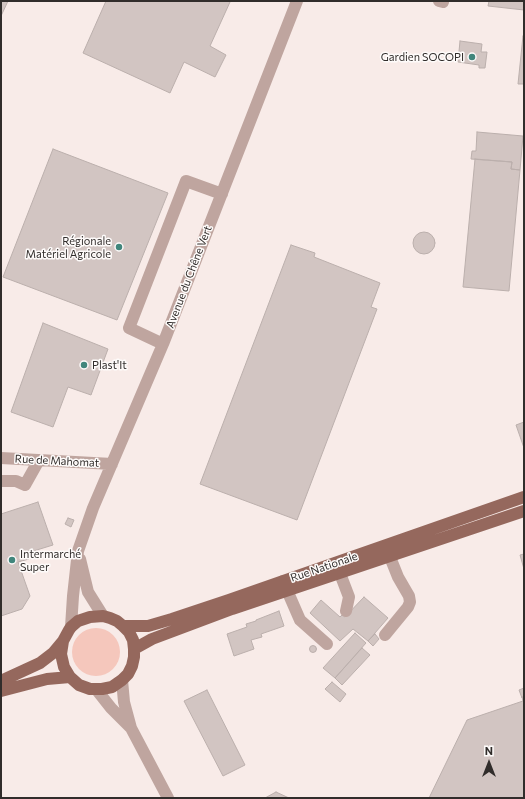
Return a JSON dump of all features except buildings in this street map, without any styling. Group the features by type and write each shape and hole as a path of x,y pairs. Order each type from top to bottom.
{"main road":[{"name":"Rue Nationale","path":"388,551 524,497"},
{"name":"Rue Nationale","path":"123,626 148,626 230,604 388,551 524,511"},
{"name":"Rue Nationale","path":"134,649 152,639 230,604"},
{"path":"1,681 40,663 53,653 63,641 69,630 78,621 90,617 103,616 117,621 129,632 133,640 134,649 132,666 128,674 122,680 112,686 102,689 90,689 70,678 62,660 61,654 63,641"},
{"path":"1,691 47,679 70,678"}],"street":[{"name":"Avenue du Chêne Vert","path":"72,627 73,596 78,551 112,464 163,344 297,1"},
{"path":"163,344 129,328 186,181 222,194"},
{"name":"Rue de Mahomat","path":"1,458 112,464"},
{"path":"1,481 16,481 26,485 39,460"},
{"path":"78,551 88,592 103,616"},
{"path":"385,635 408,607 410,602 409,596 398,576 388,551"},
{"path":"338,568 349,597 346,611"},
{"path":"285,586 300,620 326,644"},
{"path":"122,680 124,702 131,728 168,798"},
{"path":"96,689 111,708 131,728"}],"shaded area":[{"path":"91,628 101,628 110,632 116,638 120,647 120,657 116,666 110,672 101,676 91,676 82,672 76,666 72,657 72,647 76,638 82,632"}],"place":[{"name":"Gardien SOCOPI","path":"472,57"},
{"name":"Régionale Matériel Agricole","path":"119,247"},
{"name":"Plast'It","path":"84,365"},
{"name":"Intermarché Super","path":"12,560"}]}
